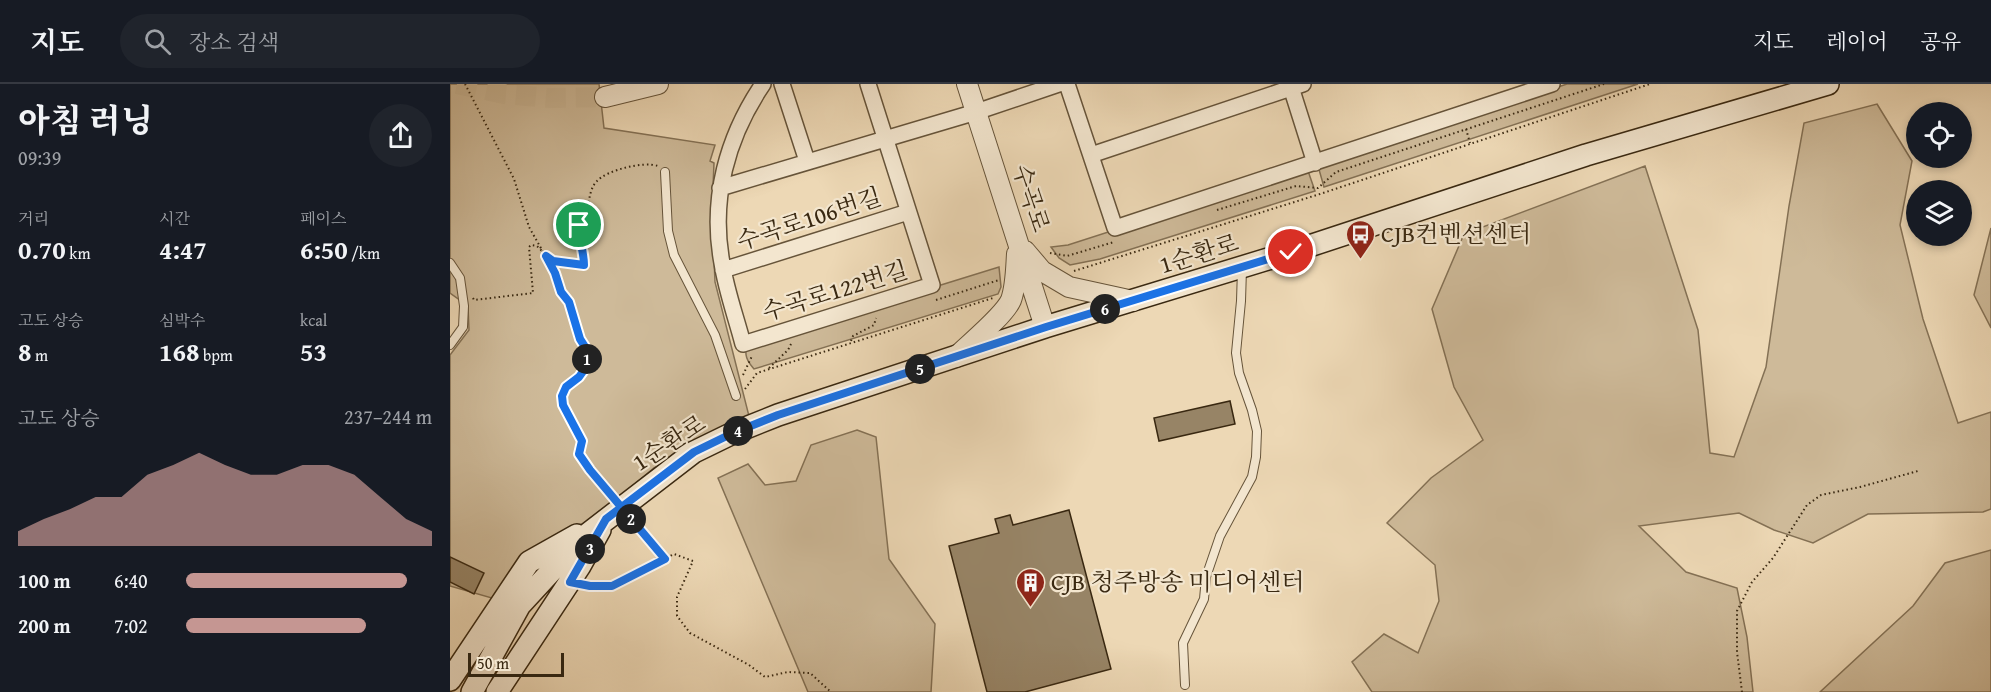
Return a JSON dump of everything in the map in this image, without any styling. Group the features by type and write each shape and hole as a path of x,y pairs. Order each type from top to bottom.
{"main road":[{"name":"1순환로","path":"472,692 520,605 581,539 694,452 733,433 778,415 1046,327 1242,267 1586,155 1828,84"},
{"name":"1순환로","path":"497,692 570,582 606,519"},
{"path":"450,680 529,562 606,519"}],"street":[{"path":"605,97 658,84"},
{"name":"수곡로106번길","path":"748,350 723,270 718,233 720,188 734,137 763,84"},
{"path":"782,84 807,161"},
{"name":"수곡로122번길","path":"748,350 932,285 868,84"},
{"name":"수곡로","path":"967,84 1046,327"},
{"path":"720,188 976,112 1059,84"},
{"path":"1067,84 1115,228 1417,129 1529,88 1552,84"},
{"path":"1091,155 1295,85 1314,162"},
{"name":"수곡로106번길","path":"723,270 908,212"},
{"path":"1018,242 1042,271 1060,283 1133,301"},
{"path":"956,357 999,316 1011,301 1016,278 1018,242"}],"lane":[{"path":"664,172 668,231 674,255 715,335 739,394"},
{"path":"450,263 460,278 464,306 464,327 450,345"},
{"path":"1185,686 1183,643 1204,599 1206,577 1220,536 1252,477 1256,457 1257,430 1239,373 1236,353 1242,267"}],"path":[{"path":"465,84 514,179 529,227 555,273 561,292 569,302 580,339 587,350 584,370 566,387 562,396 563,405 582,441 579,454 665,559"},
{"path":"1296,186 1318,188 1336,172 1604,84"},
{"path":"1071,272 1320,194 1650,84"},
{"path":"1466,129 1470,143"},
{"path":"462,292 472,290 474,300 533,293 529,247 531,244 537,246 553,261 584,265 578,233 579,225 586,212 593,186 598,179 620,169 653,164 664,172"},
{"path":"1044,252 1067,256"},
{"path":"739,394 757,373 995,297"},
{"path":"851,342 853,336 874,325 876,318"},
{"path":"769,369 792,344"},
{"path":"743,375 748,350"},
{"path":"1742,692 1737,652 1737,611 1752,582 1773,558 1808,505 1821,495 1918,471"},
{"path":"570,582 590,586 612,586 674,554 693,561 677,597 677,616 690,633 749,664 765,677 788,672 810,673 831,692"}],"shaded area":[{"path":"450,84 599,84 604,128 715,145 710,161 714,163 712,211 715,282 750,420 654,468 541,563 509,603 450,586 450,355 469,330 468,306 450,293"},
{"path":"1567,84 1638,84 1324,187 1318,166"},
{"path":"1877,104 1906,151 1906,168 1911,168 1908,180 1906,180 1900,225 1923,319 1958,423 1991,412 1991,509 1983,512 1868,514 1813,543 1774,530 1739,513 1639,526 1686,572 1737,588 1747,637 1753,692 1372,692 1352,662 1384,634 1418,653 1439,601 1435,565 1387,523 1431,478 1483,440 1454,387 1432,309 1464,234 1645,166 1698,330 1710,453 1734,457 1766,367 1789,206 1804,123"},
{"path":"1307,168 1315,191 1100,259 1070,265 1059,258 1051,247 1068,245"},
{"path":"1991,228 1991,328 1974,295"},
{"path":"999,267 1001,287 998,294 754,369 747,358 747,345"},
{"path":"857,430 876,437 889,559 935,624 931,692 808,692 718,478 748,464 765,485 796,481 811,445"},
{"path":"1991,550 1991,692 1820,692 1913,606 1945,563"}],"building":[{"path":"1230,401 1235,424 1159,441 1154,418"},
{"name":"CJB 청주방송 미디어센터","path":"1069,510 1111,669 1025,692 987,692 949,546 999,533 995,519 1010,515 1013,525"},
{"path":"450,557 484,573 474,594 450,582"}],"tunnel":[{"path":"457,84 504,94 550,98 605,97"}],"place":[{"name":"CJB컨벤션센터","path":"1360,260"},
{"name":"CJB 청주방송 미디어센터","path":"1030,608"}],"route":[{"path":"579,225 578,233 584,265 553,261 546,256 561,292 569,302 580,339 587,350 584,370 572,384 566,387 562,396 563,405 582,441 579,454 590,470 628,515 665,559 612,586 590,586 570,582 606,519 644,488 694,452 733,433 778,415 1046,327 1291,252"}]}
